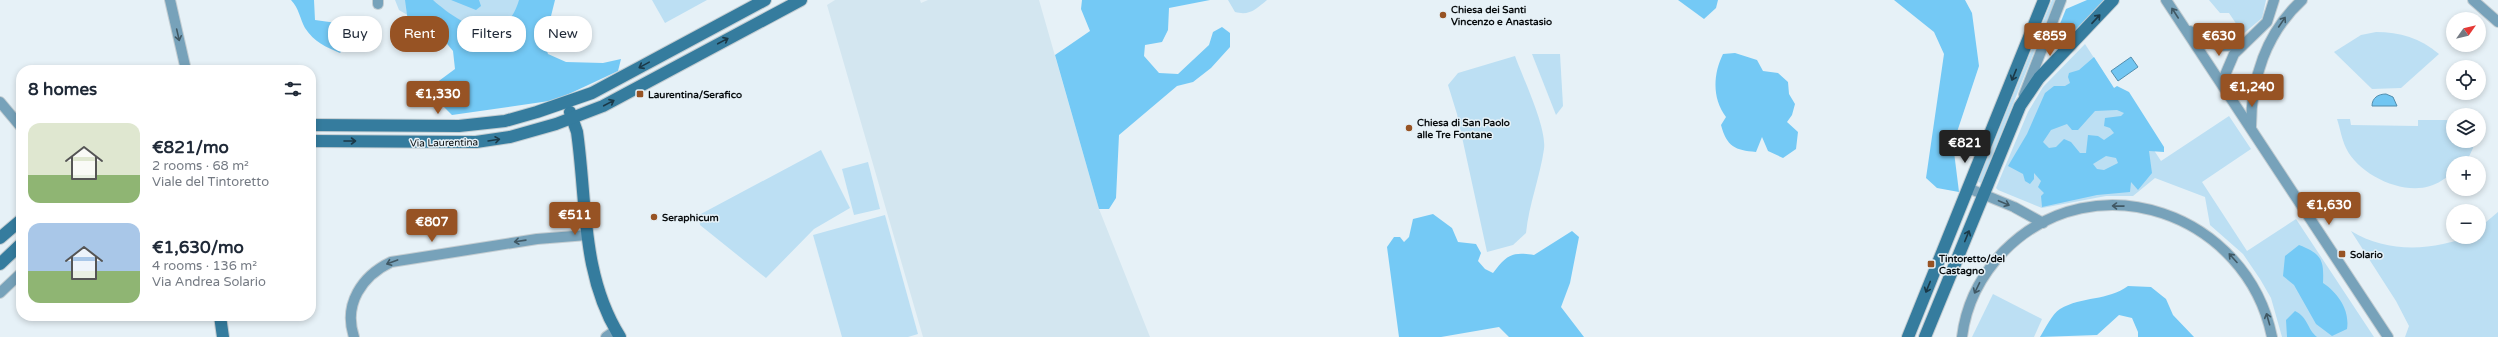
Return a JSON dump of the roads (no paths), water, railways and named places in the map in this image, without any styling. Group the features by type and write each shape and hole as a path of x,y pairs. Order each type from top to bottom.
{"main road":[{"name":"Via Laurentina","path":"316,125 459,126 505,120 566,104 600,90 765,0"},
{"name":"Via Laurentina","path":"316,141 476,142 518,135 573,119 603,106 801,0"},
{"path":"1908,337 2044,0"},
{"path":"1926,337 2020,106 2039,78 2114,0"},
{"path":"566,104 573,119 578,136 587,235 598,292 614,335"},
{"path":"0,238 16,224"},
{"path":"0,264 16,249"},
{"path":"221,321 223,337"}],"street":[{"path":"170,0 185,65"},
{"path":"2020,106 2061,0"},
{"path":"2166,0 2222,82 2388,337"},
{"path":"2222,82 2228,64 2242,44 2256,34 2267,22 2274,0"},
{"path":"2251,127 2253,92 2267,48 2286,17 2302,0"},
{"path":"2473,0 2498,22"},
{"path":"2183,26 2214,45 2224,47 2242,44"},
{"path":"0,102 16,121"},
{"path":"1968,188 2014,207 2042,223"},
{"path":"1962,337 1972,299 1988,270 2011,245 2042,223 2076,210 2107,206 2142,208 2184,221 2217,243 2243,269 2262,302 2272,337"},
{"path":"354,337 351,314 357,292 367,278 391,262 529,240 587,235"},
{"path":"0,293 16,279"}],"place":[{"name":"Chiesa dei Santi Vincenzo e Anastasio","path":"1443,15"},
{"name":"Laurentina/Serafico","path":"640,94"},
{"name":"Chiesa di San Paolo alle Tre Fontane","path":"1409,128"},
{"name":"Seraphicum","path":"654,217"},
{"name":"Solario","path":"2342,254"},
{"name":"Tintoretto/del Castagno","path":"1931,264"}]}
